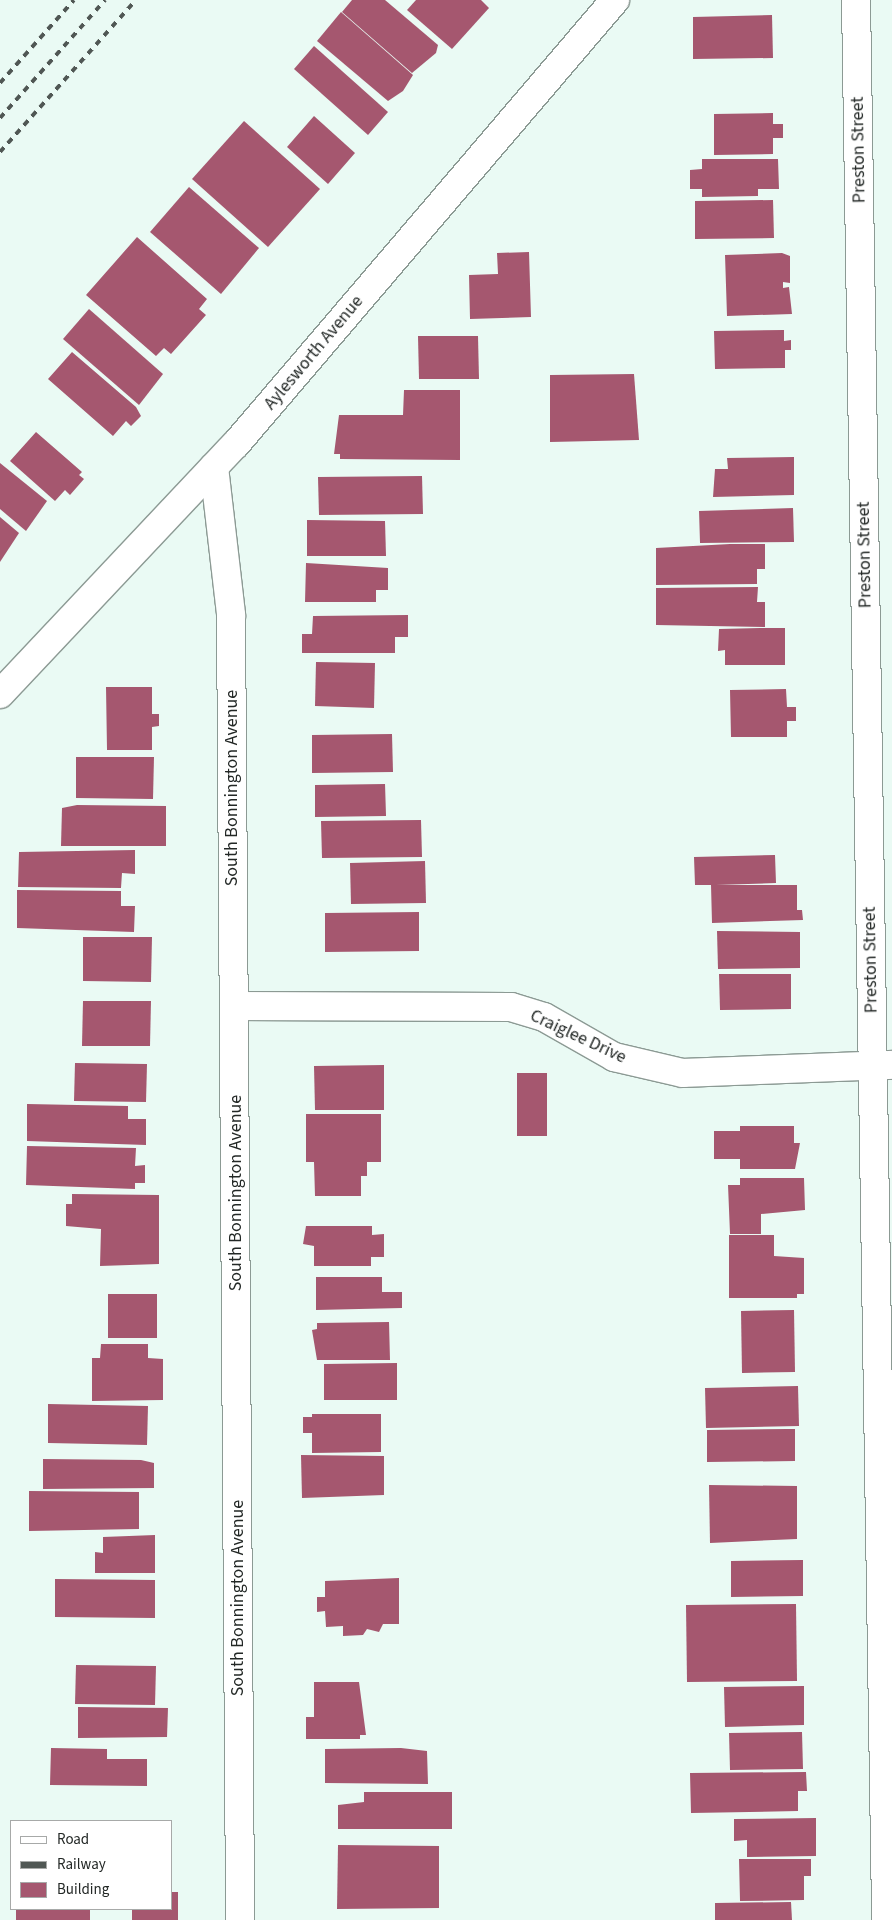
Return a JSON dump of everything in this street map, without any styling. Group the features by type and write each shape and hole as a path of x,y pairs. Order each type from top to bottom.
{"street":[{"name":"Aylesworth Avenue","path":"0,694 214,467 615,0"},
{"name":"Preston Street","path":"856,0 884,1065 886,1920"},
{"name":"South Bonnington Avenue","path":"214,467 231,615 240,1920"},
{"name":"Craiglee Drive","path":"234,1006 511,1007 544,1017 614,1057 682,1072 884,1065"}],"building":[{"path":"352,0 385,0 438,45 436,53 412,73 342,12"},
{"path":"416,0 481,0 489,8 452,49 407,10"},
{"path":"341,12 413,75 403,91 388,101 317,41"},
{"path":"772,15 773,58 693,59 693,17"},
{"path":"314,46 388,112 368,135 294,69"},
{"path":"773,113 773,124 783,124 783,138 773,138 773,154 714,155 714,114"},
{"path":"314,116 355,153 328,184 287,147"},
{"path":"244,121 320,189 268,247 192,179"},
{"path":"702,159 778,159 779,189 758,189 758,196 702,197 702,189 690,189 690,170 702,169"},
{"path":"189,187 259,248 221,294 150,232"},
{"path":"773,200 774,238 695,239 695,201"},
{"path":"137,237 207,299 199,309 206,315 171,354 164,348 156,356 86,295"},
{"path":"529,252 531,317 470,319 469,275 498,274 497,253"},
{"path":"782,253 790,256 790,283 783,282 783,288 789,287 792,314 727,316 725,255"},
{"path":"89,309 163,374 139,405 63,339"},
{"path":"784,330 784,341 791,340 791,350 785,350 785,368 715,369 714,331"},
{"path":"418,336 478,336 479,379 419,379"},
{"path":"72,352 136,407 141,416 131,426 126,421 113,436 48,379"},
{"path":"634,374 639,440 550,442 550,375"},
{"path":"404,390 460,390 460,460 340,459 340,454 334,454 339,415 403,415"},
{"path":"36,432 82,472 79,475 84,479 70,495 65,490 55,501 10,461"},
{"path":"794,457 794,495 713,497 715,469 728,469 727,458"},
{"path":"0,463 47,501 26,531 0,509"},
{"path":"422,476 423,514 319,515 318,477"},
{"path":"793,508 794,542 700,543 699,511"},
{"path":"0,517 19,533 0,562"},
{"path":"307,520 385,521 386,556 307,556"},
{"path":"765,544 765,569 757,569 757,584 656,585 656,548"},
{"path":"306,563 388,568 388,590 376,590 376,602 305,602"},
{"path":"758,587 757,602 765,602 765,627 656,625 656,588"},
{"path":"408,615 408,637 395,637 395,653 302,653 302,634 312,634 313,616"},
{"path":"785,628 785,665 725,665 725,650 718,651 719,629"},
{"path":"316,662 375,663 374,708 315,706"},
{"path":"106,687 152,687 152,714 159,714 159,726 152,727 152,750 107,750"},
{"path":"786,689 787,707 796,707 796,721 787,721 787,737 731,737 730,690"},
{"path":"392,734 393,772 312,773 312,735"},
{"path":"76,757 154,757 153,799 76,798"},
{"path":"385,784 386,816 315,817 315,785"},
{"path":"77,805 166,806 166,846 61,846 62,808"},
{"path":"421,820 422,857 322,858 321,821"},
{"path":"135,850 135,874 122,873 121,888 18,887 19,852"},
{"path":"775,855 776,883 716,885 797,885 797,910 802,910 803,920 712,923 711,885 695,885 694,857"},
{"path":"425,861 426,903 351,904 350,863"},
{"path":"17,890 121,891 121,906 135,906 134,932 17,928"},
{"path":"419,912 419,951 325,952 325,913"},
{"path":"717,931 800,932 800,968 718,969"},
{"path":"83,937 152,937 151,982 83,981"},
{"path":"719,974 791,974 791,1009 720,1010"},
{"path":"83,1001 151,1001 150,1046 82,1046"},
{"path":"75,1063 147,1064 146,1102 74,1101"},
{"path":"384,1065 384,1110 315,1110 314,1066"},
{"path":"517,1073 547,1073 547,1136 517,1136"},
{"path":"27,1104 128,1106 128,1119 146,1119 146,1145 27,1141"},
{"path":"306,1114 381,1114 381,1162 367,1162 367,1176 361,1176 361,1196 315,1196 314,1162 306,1162"},
{"path":"740,1126 794,1126 794,1143 800,1143 795,1169 740,1169 740,1159 714,1159 714,1131 740,1131"},
{"path":"27,1146 136,1148 135,1166 145,1165 145,1183 135,1183 135,1189 26,1185"},
{"path":"740,1178 804,1178 805,1210 761,1214 761,1234 730,1234 728,1185 740,1185"},
{"path":"72,1194 159,1195 159,1264 100,1266 101,1229 66,1226 66,1204 72,1204"},
{"path":"306,1226 372,1226 372,1235 384,1234 384,1257 371,1257 371,1266 314,1266 314,1246 303,1244"},
{"path":"729,1235 774,1235 774,1256 804,1258 804,1294 797,1294 797,1298 729,1298"},
{"path":"316,1277 382,1277 382,1292 402,1292 402,1308 316,1310"},
{"path":"108,1294 157,1294 157,1338 108,1338"},
{"path":"794,1310 795,1372 742,1373 741,1311"},
{"path":"389,1322 390,1360 317,1360 312,1330 317,1329 317,1323"},
{"path":"101,1344 148,1344 148,1358 163,1359 163,1400 92,1401 92,1358 100,1358"},
{"path":"397,1363 397,1400 324,1400 324,1364"},
{"path":"798,1386 799,1426 706,1428 705,1388"},
{"path":"48,1404 148,1406 147,1445 48,1443"},
{"path":"312,1414 381,1414 381,1452 312,1453 312,1433 303,1433 303,1417 312,1417"},
{"path":"795,1429 795,1461 707,1462 707,1430"},
{"path":"301,1455 384,1456 384,1495 302,1498"},
{"path":"43,1459 141,1460 154,1463 154,1488 43,1489"},
{"path":"709,1485 797,1486 797,1539 710,1543"},
{"path":"29,1491 139,1492 139,1529 29,1531"},
{"path":"155,1535 155,1573 95,1573 95,1552 103,1553 103,1537"},
{"path":"803,1560 803,1596 731,1597 731,1561"},
{"path":"399,1578 399,1624 383,1624 379,1632 367,1629 363,1635 343,1636 343,1626 326,1627 325,1611 317,1612 317,1597 325,1597 325,1581"},
{"path":"55,1579 155,1580 155,1618 55,1617"},
{"path":"796,1604 797,1681 687,1682 686,1605"},
{"path":"76,1665 156,1666 155,1705 75,1704"},
{"path":"314,1682 359,1682 366,1735 360,1735 360,1739 306,1739 306,1717 314,1717"},
{"path":"804,1686 804,1725 725,1727 724,1687"},
{"path":"78,1707 168,1708 167,1737 78,1738"},
{"path":"802,1732 803,1769 730,1770 729,1733"},
{"path":"51,1748 107,1749 107,1759 147,1759 147,1786 50,1785"},
{"path":"401,1748 427,1751 428,1784 325,1783 325,1749"},
{"path":"806,1772 807,1791 798,1791 798,1811 691,1813 690,1773"},
{"path":"364,1792 452,1792 452,1829 338,1829 338,1805 364,1802"},
{"path":"816,1818 816,1856 747,1857 747,1840 734,1841 734,1819"},
{"path":"338,1845 439,1846 439,1908 337,1909"},
{"path":"739,1859 811,1859 811,1876 804,1876 804,1900 740,1901"},
{"path":"172,1892 178,1892 178,1920 132,1920 132,1910 172,1910"},
{"path":"791,1902 792,1920 715,1920 715,1903"},
{"path":"16,1910 90,1910 90,1920 16,1920"}],"railway":[{"path":"0,83 74,0"},
{"path":"0,118 105,0"},
{"path":"0,152 136,0"}]}
